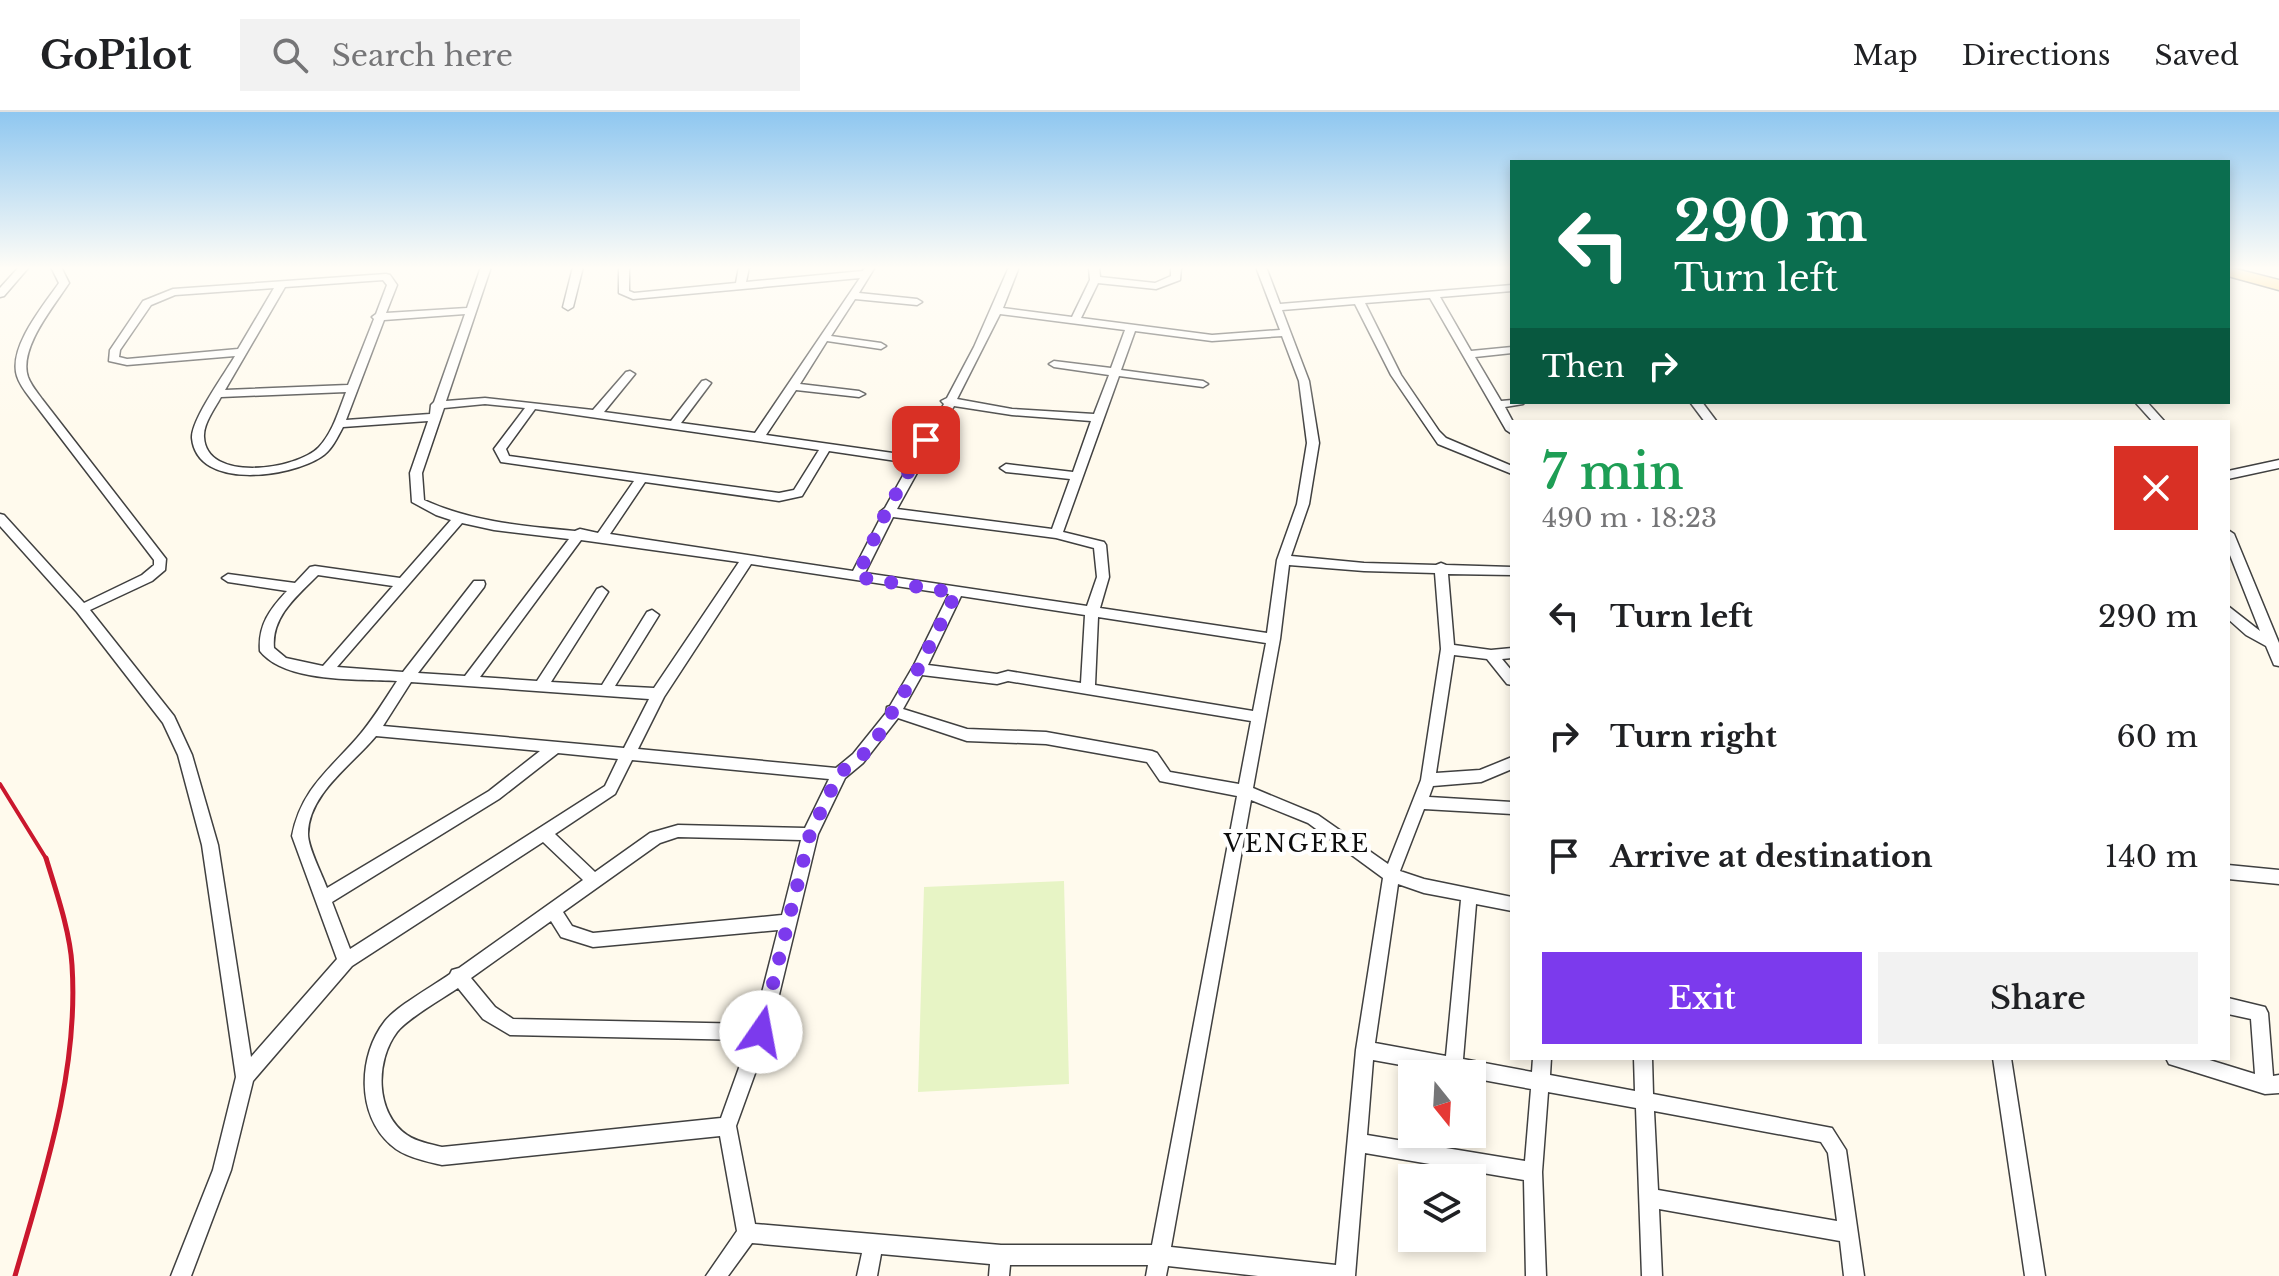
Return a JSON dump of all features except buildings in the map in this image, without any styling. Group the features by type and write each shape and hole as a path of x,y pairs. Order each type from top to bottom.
{"street":[{"path":"41,321 27,346 20,369 23,376 38,401 160,559 160,567 147,578 82,609"},
{"path":"135,321 115,350 113,359 127,362 242,352"},
{"path":"260,321 199,427 198,440 220,470 233,472 304,463 321,453 339,424 375,321"},
{"path":"467,321 416,473 418,502 458,520 580,533 956,593 1273,639"},
{"path":"758,438 837,321"},
{"path":"857,577 886,512 992,321"},
{"path":"1078,321 1212,338 1284,333"},
{"path":"1156,1276 1273,639 1283,560 1303,504 1313,443 1304,381 1280,321"},
{"path":"1369,321 1396,375 1442,441 1510,469"},
{"path":"1450,321 1510,426"},
{"path":"1056,534 1131,328"},
{"path":"825,338 881,346"},
{"path":"1469,354 1510,350"},
{"path":"1054,364 1203,384"},
{"path":"596,414 630,374"},
{"path":"673,426 706,383"},
{"path":"793,386 859,394"},
{"path":"220,394 352,388"},
{"path":"339,424 485,401 915,460"},
{"path":"947,401 1012,412 1098,418"},
{"path":"1498,405 1510,403"},
{"path":"2143,404 2157,420"},
{"path":"532,406 500,449 505,459 787,497 798,493 826,447"},
{"path":"2230,475 2279,464"},
{"path":"1006,468 1077,476"},
{"path":"602,537 642,477"},
{"path":"886,512 1056,534 1100,545 1103,577 1092,612 1088,687"},
{"path":"0,518 82,609 169,720 185,755 210,845 245,1077 222,1170 181,1276"},
{"path":"327,670 458,520"},
{"path":"469,681 580,533"},
{"path":"2230,539 2279,661"},
{"path":"245,1077 346,961 610,790 658,694 748,559"},
{"path":"1283,560 1364,567 1510,571"},
{"path":"747,1233 1001,1255 1160,1255 1344,1276 1365,1050 1391,875 1428,780 1448,649 1441,567"},
{"path":"404,583 315,570 268,620 262,639 264,652 272,660 327,670 658,694"},
{"path":"228,578 295,588"},
{"path":"346,961 300,836 301,818 307,801 372,730 407,677 479,584"},
{"path":"541,686 602,592"},
{"path":"716,1276 747,1233 727,1126 761,1032 810,834 839,774 871,748 918,669 956,593"},
{"path":"2230,613 2251,632 2272,643"},
{"path":"605,691 652,615"},
{"path":"1448,649 1491,655 1510,653"},
{"path":"1491,655 1510,678"},
{"path":"918,669 1088,687 1258,717"},
{"path":"892,711 967,735 1046,738 1152,757 1165,777 1244,791 1313,819 1391,875 1469,897 1510,904"},
{"path":"372,730 839,774"},
{"path":"323,899 494,795 556,747"},
{"path":"1428,780 1481,776 1510,764"},
{"path":"1418,803 1510,808"},
{"path":"727,1126 442,1156 408,1146 393,1136 379,1111 371,1081 381,1046 393,1024 458,975 666,833 810,834"},
{"path":"545,834 595,882"},
{"path":"2230,872 2279,877"},
{"path":"1454,1060 1469,897"},
{"path":"554,912 567,932 593,940 786,922"},
{"path":"458,975 489,1013 510,1027 761,1032"},
{"path":"2182,1060 2272,1084 2259,1013 2230,1006"},
{"path":"1365,1050 1424,1060"},
{"path":"1536,1276 1533,1172 1542,1060"},
{"path":"1643,1060 1652,1276"},
{"path":"2002,1060 2035,1276"},
{"path":"1486,1072 1826,1134 1837,1150 1854,1276"},
{"path":"1357,1143 1533,1172"},
{"path":"1649,1198 1848,1233"},
{"path":"867,1276 873,1244"},
{"path":"999,1276 1001,1255"}],"green space":[{"path":"1064,881 1069,1084 918,1092 924,887"}],"railway":[{"path":"0,784 46,859"},
{"path":"15,1276 57,1123 65,1084 73,1005 71,952 46,859"}],"district":[{"name":"VENGERE","path":"1297,844"}],"route":[{"path":"761,1032 810,834 839,774 871,748 918,669 956,593 857,577 886,512 926,440"}]}
